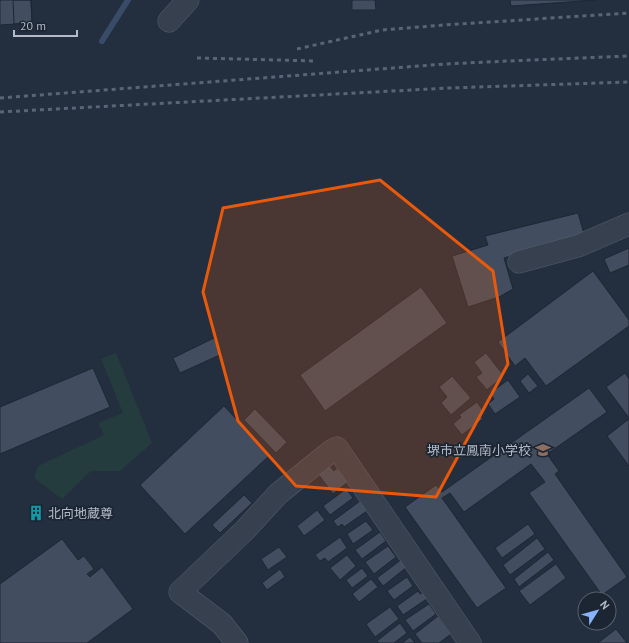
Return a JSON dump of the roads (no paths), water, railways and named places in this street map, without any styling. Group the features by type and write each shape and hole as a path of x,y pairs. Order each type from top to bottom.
{"street":[{"path":"169,21 188,0"},
{"path":"519,262 578,246 629,224"},
{"path":"237,643 222,624 180,592 245,530 278,494 337,448 470,643"}],"waterway":[{"path":"102,41 128,0"}],"railway":[{"path":"297,49 382,30 629,13"},
{"path":"0,98 445,64 629,56"},
{"path":"197,58 317,61"},
{"path":"0,112 449,88 629,82"}],"place":[{"name":"堺市立鳳南小学校","path":"543,450"},
{"name":"北向地蔵尊","path":"36,513"}]}
